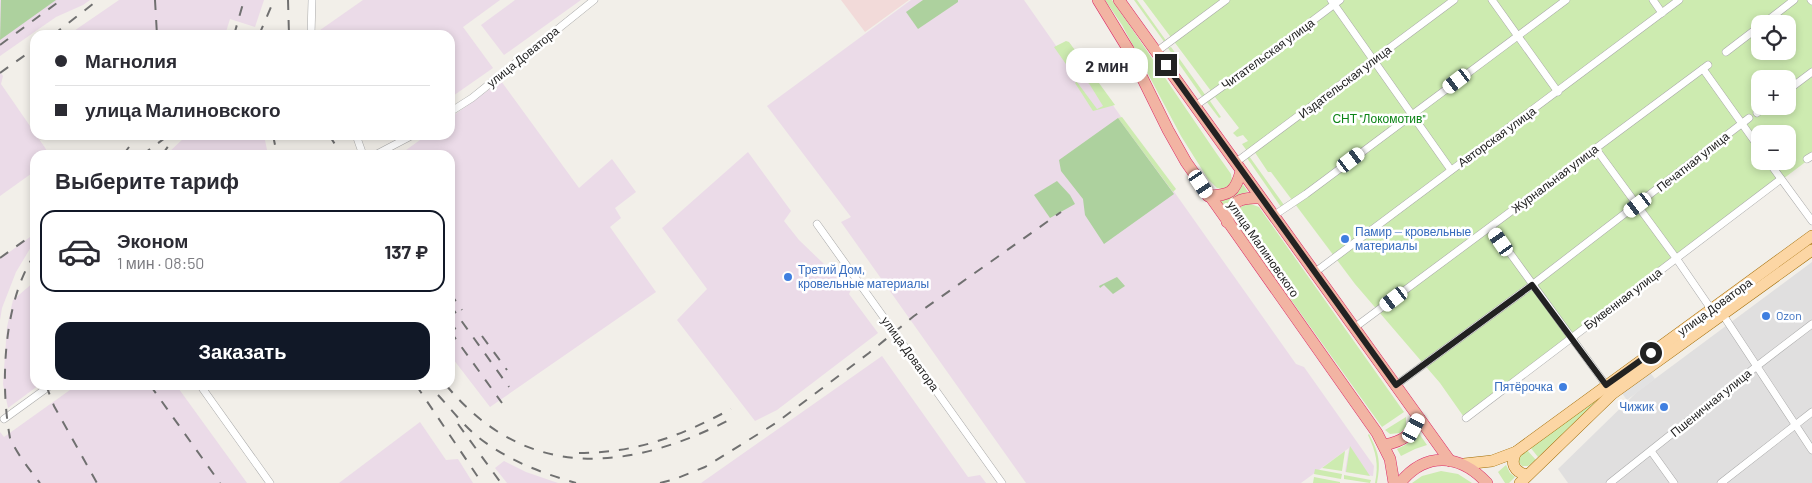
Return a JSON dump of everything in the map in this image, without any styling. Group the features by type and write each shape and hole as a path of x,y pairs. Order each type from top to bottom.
{"highway":[{"name":"улица Малиновского","path":"1098,0 1128,49 1176,146 1208,196 1384,445 1390,459 1394,483"},
{"path":"1120,0 1450,461"},
{"path":"1208,196 1222,195 1232,190 1238,182 1238,167"},
{"path":"1226,222 1230,210 1238,200 1249,197 1260,198"},
{"path":"1384,445 1404,438 1414,428 1419,418"},
{"path":"1400,483 1418,467 1428,462 1450,461 1464,464 1487,483"}],"main road":[{"name":"улица Доватора","path":"1464,464 1492,461 1516,452 1812,236"},
{"name":"улица Доватора","path":"1523,479 1608,398 1812,250"},
{"path":"1516,452 1513,458 1514,467 1523,479"}],"street":[{"path":"311,30 312,0"},
{"name":"улица Доватора","path":"455,109 472,98 594,0"},
{"path":"1156,52 1226,0"},
{"name":"Издательская улица","path":"1238,167 1454,0"},
{"path":"1492,0 1558,92"},
{"path":"1273,216 1306,194 1566,0"},
{"path":"1653,0 1662,13"},
{"name":"Авторская улица","path":"1314,273 1679,0"},
{"path":"1774,15 1794,0"},
{"path":"1335,1 1374,61 1451,170"},
{"name":"Читательская улица","path":"1195,106 1263,58 1335,1"},
{"path":"1726,52 1751,33"},
{"name":"Журнальная улица","path":"1354,328 1705,67 1742,124"},
{"path":"1796,84 1812,72"},
{"name":"Печатная улица","path":"1396,385 1638,205 1749,118"},
{"path":"1742,124 1751,136"},
{"path":"384,150 404,140"},
{"path":"1596,149 1711,309"},
{"path":"1774,170 1812,222"},
{"name":"Буквенная улица","path":"1466,418 1781,179"},
{"name":"улица Доватора","path":"817,224 1002,483"},
{"path":"1491,227 1606,385"},
{"path":"1723,315 1812,450"},
{"name":"Пшеничная улица","path":"1610,483 1756,366 1812,324"},
{"path":"4,419 44,390"},
{"path":"204,390 270,483"},
{"path":"1721,483 1812,412"},
{"path":"1651,451 1674,483"}],"shaded area":[{"path":"0,0 90,0 56,17 37,30 30,30 30,35 0,56"},
{"path":"119,0 264,0 255,27 230,19 227,30 75,30"},
{"path":"363,0 500,0 463,27 493,68 455,95 455,30 320,30"},
{"path":"515,0 581,0 504,55 481,25"},
{"path":"841,0 909,0 865,32"},
{"path":"911,0 1024,0 1066,60 1076,53 1296,364 1304,367 1374,466 1373,476 1345,472 1349,448 1301,483 1026,483 841,222 851,217 767,106"},
{"path":"0,72 3,76 1,84 30,126 30,140 40,140 47,150 30,150 30,175 0,196"},
{"path":"501,81 579,188 612,159 636,192 615,208 621,218 610,227 656,292 490,407 455,362 455,150 406,150 420,140 455,140 455,114"},
{"path":"182,140 265,140 267,150 171,150"},
{"path":"748,152 791,211 784,221 799,240 851,290 849,294 878,333 777,410 755,421 677,320 707,289 662,228"},
{"path":"30,237 30,249 16,272 2,308 0,320 0,259"},
{"path":"1812,262 1812,483 1568,483 1558,469 1637,392"},
{"path":"30,285 30,390 32,390 8,408 3,384 7,327 13,300"},
{"path":"882,356 968,477 980,475 986,483 701,483"},
{"path":"1649,371 1655,379 1627,400 1621,392"},
{"path":"70,390 180,390 247,483 0,483 0,432 4,437"},
{"path":"420,422 446,460 458,459 473,483 339,483"},
{"path":"504,461 526,472 558,483 507,483 495,468"}],"green space":[{"path":"1,0 56,0 0,40"},
{"path":"923,0 958,0 958,2 918,29 906,12"},
{"path":"1105,0 1112,0 1231,174 1232,181 1230,185 1222,189 1217,188 1208,179 1181,136 1122,25"},
{"path":"1134,0 1137,0 1167,42 1165,43"},
{"name":"СНТ \"Локомотив\"","path":"1143,0 1812,0 1812,157 1796,169 1796,125 1751,125 1751,170 1795,170 1466,420 1440,383 1355,284 1271,172 1268,172 1254,151 1247,151 1242,144 1248,141 1243,135 1237,137 1233,133 1239,128 1215,97 1210,101 1221,117 1219,118 1206,101 1214,95"},
{"path":"1066,41 1069,42 1115,105 1093,111 1075,83 1084,75 1074,60 1068,67 1054,47","holes":["1083,77 1103,106 1097,109 1077,82"]},
{"path":"1171,47 1206,96 1203,98 1168,48"},
{"path":"1122,117 1176,189 1173,192 1118,118"},
{"path":"1118,118 1174,194 1104,244 1085,215 1083,199 1061,171 1059,160"},
{"path":"1249,156 1284,205 1281,207 1247,158"},
{"path":"1057,181 1070,195 1075,204 1050,218 1034,195"},
{"path":"1242,183 1248,192 1235,197 1225,208 1218,199"},
{"path":"1248,203 1259,207 1404,412 1382,427 1236,223 1235,216 1238,211"},
{"path":"1117,277 1125,286 1113,294 1104,285 1100,288 1099,286"},
{"path":"1598,397 1600,400 1538,457 1530,447"},
{"path":"1406,417 1406,427 1400,433 1390,434 1385,430"},
{"path":"1418,432 1427,445 1401,456 1397,449 1407,444"},
{"path":"1369,434 1378,458 1377,483 1375,483 1376,458"},
{"path":"1350,446 1370,476 1346,472"},
{"path":"1527,450 1536,460 1528,466 1522,466 1518,461 1520,456"},
{"path":"1345,451 1342,471 1322,468"},
{"path":"1506,465 1510,473 1515,477 1509,483 1505,483 1498,472"},
{"path":"1315,469 1342,474 1341,479 1314,474"},
{"path":"1441,471 1458,474 1472,483 1412,483 1422,476"},
{"path":"1344,475 1371,480 1370,483 1344,479"},
{"path":"1314,477 1340,482 1340,483 1313,483"}],"railway":[{"path":"0,45 61,0"},
{"path":"59,30 98,0"},
{"path":"155,0 157,30"},
{"path":"235,30 244,0"},
{"path":"261,30 274,0"},
{"path":"288,0 289,30"},
{"path":"0,73 30,52"},
{"path":"127,150 134,140"},
{"path":"149,150 162,140"},
{"path":"166,150 172,140"},
{"path":"274,140 276,150"},
{"path":"332,140 339,150"},
{"path":"660,483 705,467 776,423 869,353 914,316 1061,212"},
{"path":"0,258 30,237"},
{"path":"30,263 16,295 10,319 5,369 5,393 10,438 20,456 40,483"},
{"path":"455,300 462,310"},
{"path":"455,312 509,387"},
{"path":"455,328 460,336"},
{"path":"482,336 507,370"},
{"path":"455,338 502,403"},
{"path":"48,390 54,406 97,483"},
{"path":"154,390 220,483"},
{"path":"419,390 482,483"},
{"path":"451,390 477,417 511,439 545,453 582,458 619,457 657,449 696,435 735,417"},
{"path":"438,395 467,427 489,445 525,465 576,483"},
{"path":"579,453 620,450 658,441 676,435 731,409"},
{"path":"458,424 501,483"}],"place":[{"name":"Памир — кровельные материалы","path":"1345,239"},
{"name":"Третий Дом, кровельные материалы","path":"788,277"},
{"name":"Ozon","path":"1766,316"},
{"name":"Пятёрочка","path":"1563,387"},
{"name":"Чижик","path":"1664,407"}],"route":[{"path":"1166,65 1396,385 1532,285 1606,385 1651,353"}]}
